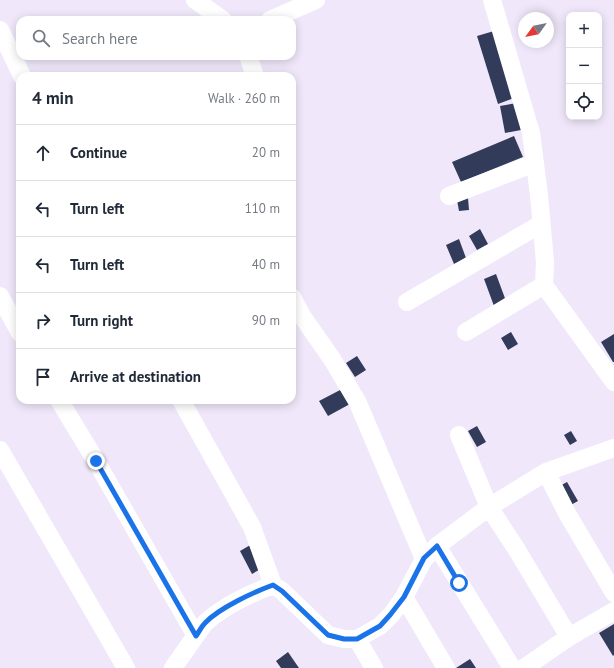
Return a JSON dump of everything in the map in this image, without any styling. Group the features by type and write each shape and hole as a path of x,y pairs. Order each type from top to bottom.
{"street":[{"path":"195,0 217,16"},
{"path":"279,16 316,0"},
{"path":"492,0 531,133 539,195 545,262 544,285 614,382"},
{"path":"0,30 20,72"},
{"path":"249,60 254,72"},
{"path":"449,196 534,163"},
{"path":"407,302 541,224"},
{"path":"466,332 544,285"},
{"path":"0,296 16,326"},
{"path":"296,305 332,359 358,403 424,558"},
{"path":"61,404 96,461 196,636"},
{"path":"183,404 252,527 273,585 282,591 328,635 344,639 357,639 380,626 404,597 424,558 437,546 489,508 546,472 614,448"},
{"path":"459,435 489,508 517,550 569,637"},
{"path":"0,450 126,668"},
{"path":"546,472 568,515 614,593"},
{"path":"437,546 512,668"},
{"path":"173,668 204,624 210,618 247,596 273,585"},
{"path":"404,597 446,668"},
{"path":"524,668 569,637 614,611"},
{"path":"357,639 374,668"}],"building":[{"path":"494,31 514,98 498,104 477,36"},
{"path":"517,103 521,130 505,133 500,106"},
{"path":"514,136 523,157 461,182 452,162"},
{"path":"468,198 469,210 459,211 457,200"},
{"path":"480,229 488,244 477,250 469,236"},
{"path":"459,239 466,258 454,264 446,245"},
{"path":"496,274 506,301 494,306 484,279"},
{"path":"511,332 518,344 508,350 501,338"},
{"path":"614,334 614,362 613,362 601,342"},
{"path":"357,356 366,370 355,377 346,363"},
{"path":"342,389 350,404 328,416 319,401"},
{"path":"477,426 486,442 477,447 468,431"},
{"path":"571,431 577,441 570,445 564,435"},
{"path":"567,482 578,501 569,506 558,487"},
{"path":"252,544 264,567 252,574 240,551"},
{"path":"614,624 614,655 613,656 599,633"},
{"path":"288,652 299,668 281,668 276,661"},
{"path":"470,659 476,668 456,668"}],"route":[{"path":"96,461 196,636 210,618 247,596 273,585 282,591 328,635 344,639 357,639 380,626 390,615 404,597 424,558 437,546 459,583"}]}
